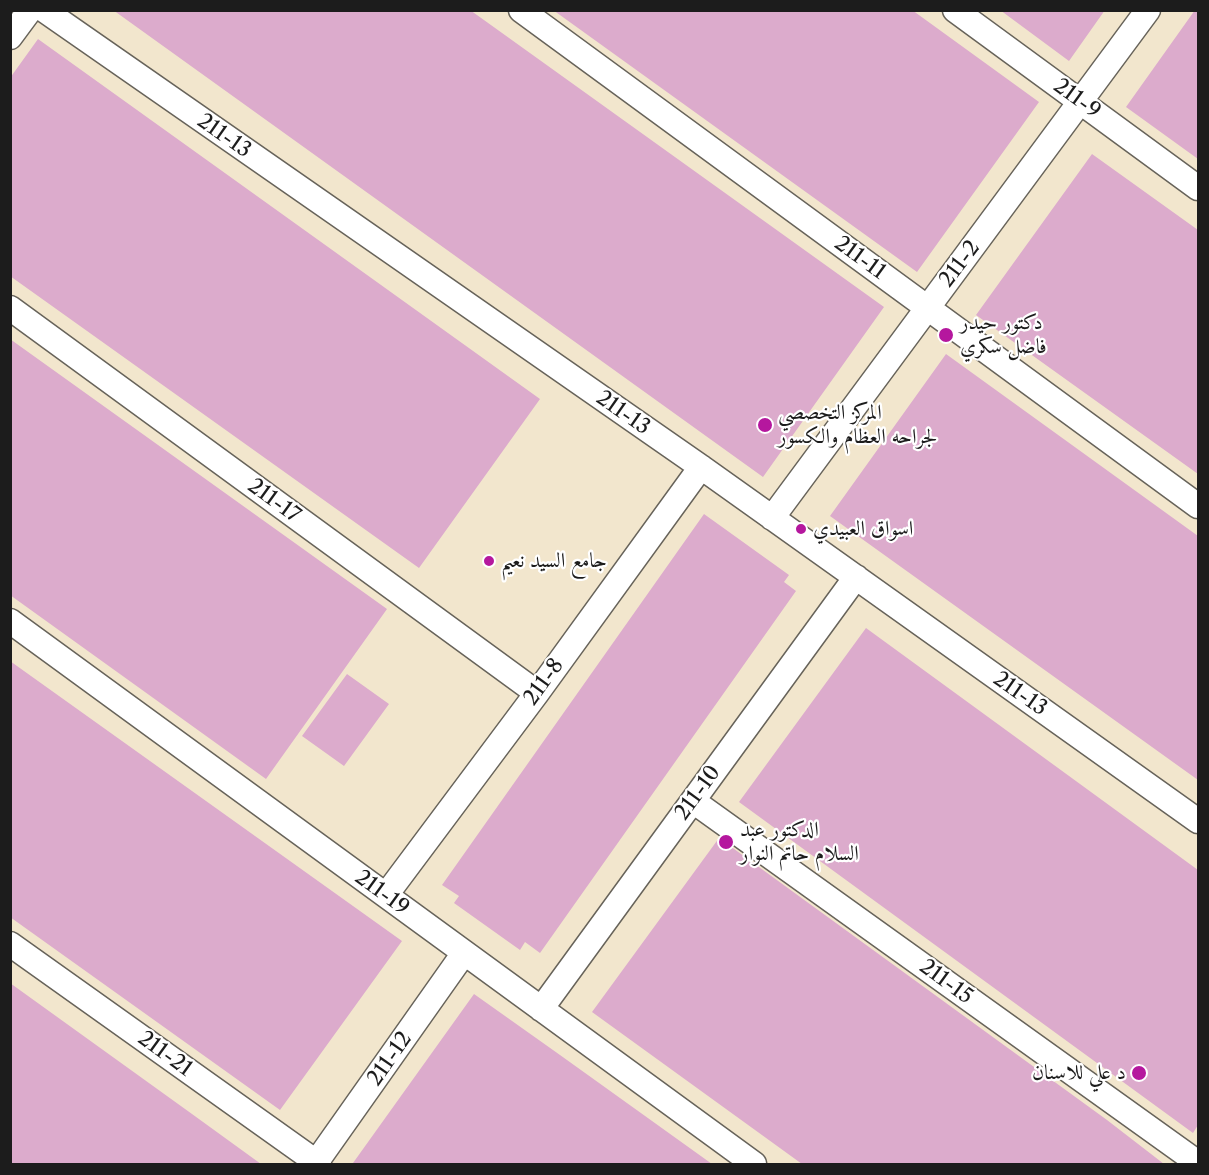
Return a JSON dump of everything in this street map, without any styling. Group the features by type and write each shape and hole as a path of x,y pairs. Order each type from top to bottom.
{"street":[{"path":"10,37 30,10"},
{"name":"211-13","path":"44,10 701,467 1198,820"},
{"name":"211-11","path":"521,10 1198,506"},
{"name":"211-9","path":"955,10 1198,188"},
{"name":"211-2","path":"772,518 1148,10"},
{"name":"211-17","path":"10,308 537,693"},
{"name":"211-8","path":"386,895 537,693 701,467"},
{"name":"211-10","path":"541,1009 856,577"},
{"name":"211-19","path":"10,621 754,1164"},
{"name":"211-15","path":"693,801 1198,1163"},
{"name":"211-21","path":"10,944 317,1164"},
{"name":"211-12","path":"317,1164 464,953"}],"building":[{"path":"113,10 470,10 884,307 763,477"},
{"path":"553,10 912,10 1039,102 917,272"},
{"path":"1000,10 1105,10 1069,61"},
{"path":"1195,10 1198,10 1198,159 1126,107"},
{"path":"38,39 540,399 419,568 10,276 10,78"},
{"path":"1092,154 1198,230 1198,474 976,315"},
{"path":"10,339 387,609 266,779 10,595"},
{"path":"946,354 1198,536 1198,780 830,516"},
{"path":"704,514 789,575 784,582 796,591 540,953 525,942 520,950 454,903 459,896 442,885"},
{"path":"866,628 1198,870 1198,1125 1193,1133 739,802"},
{"path":"10,661 402,941 280,1110 10,917"},
{"path":"347,674 389,704 344,766 302,736"},
{"path":"719,838 1107,1120 1164,1164 802,1164 592,1012"},
{"path":"10,983 192,1114 261,1164 10,1164"},
{"path":"474,994 712,1164 353,1163"}],"place":[{"name":"دكتور حيدر فاضل سكري","path":"946,335"},
{"name":"المركز التخصصي لجراحه العظام والكسور","path":"765,425"},
{"name":"اسواق العبيدي","path":"801,529"},
{"name":"جامع السید نعیم","path":"489,561"},
{"name":"الدكتور عبد السلام حاتم النوار","path":"726,842"},
{"name":"د علي للاسنان","path":"1139,1073"}]}
